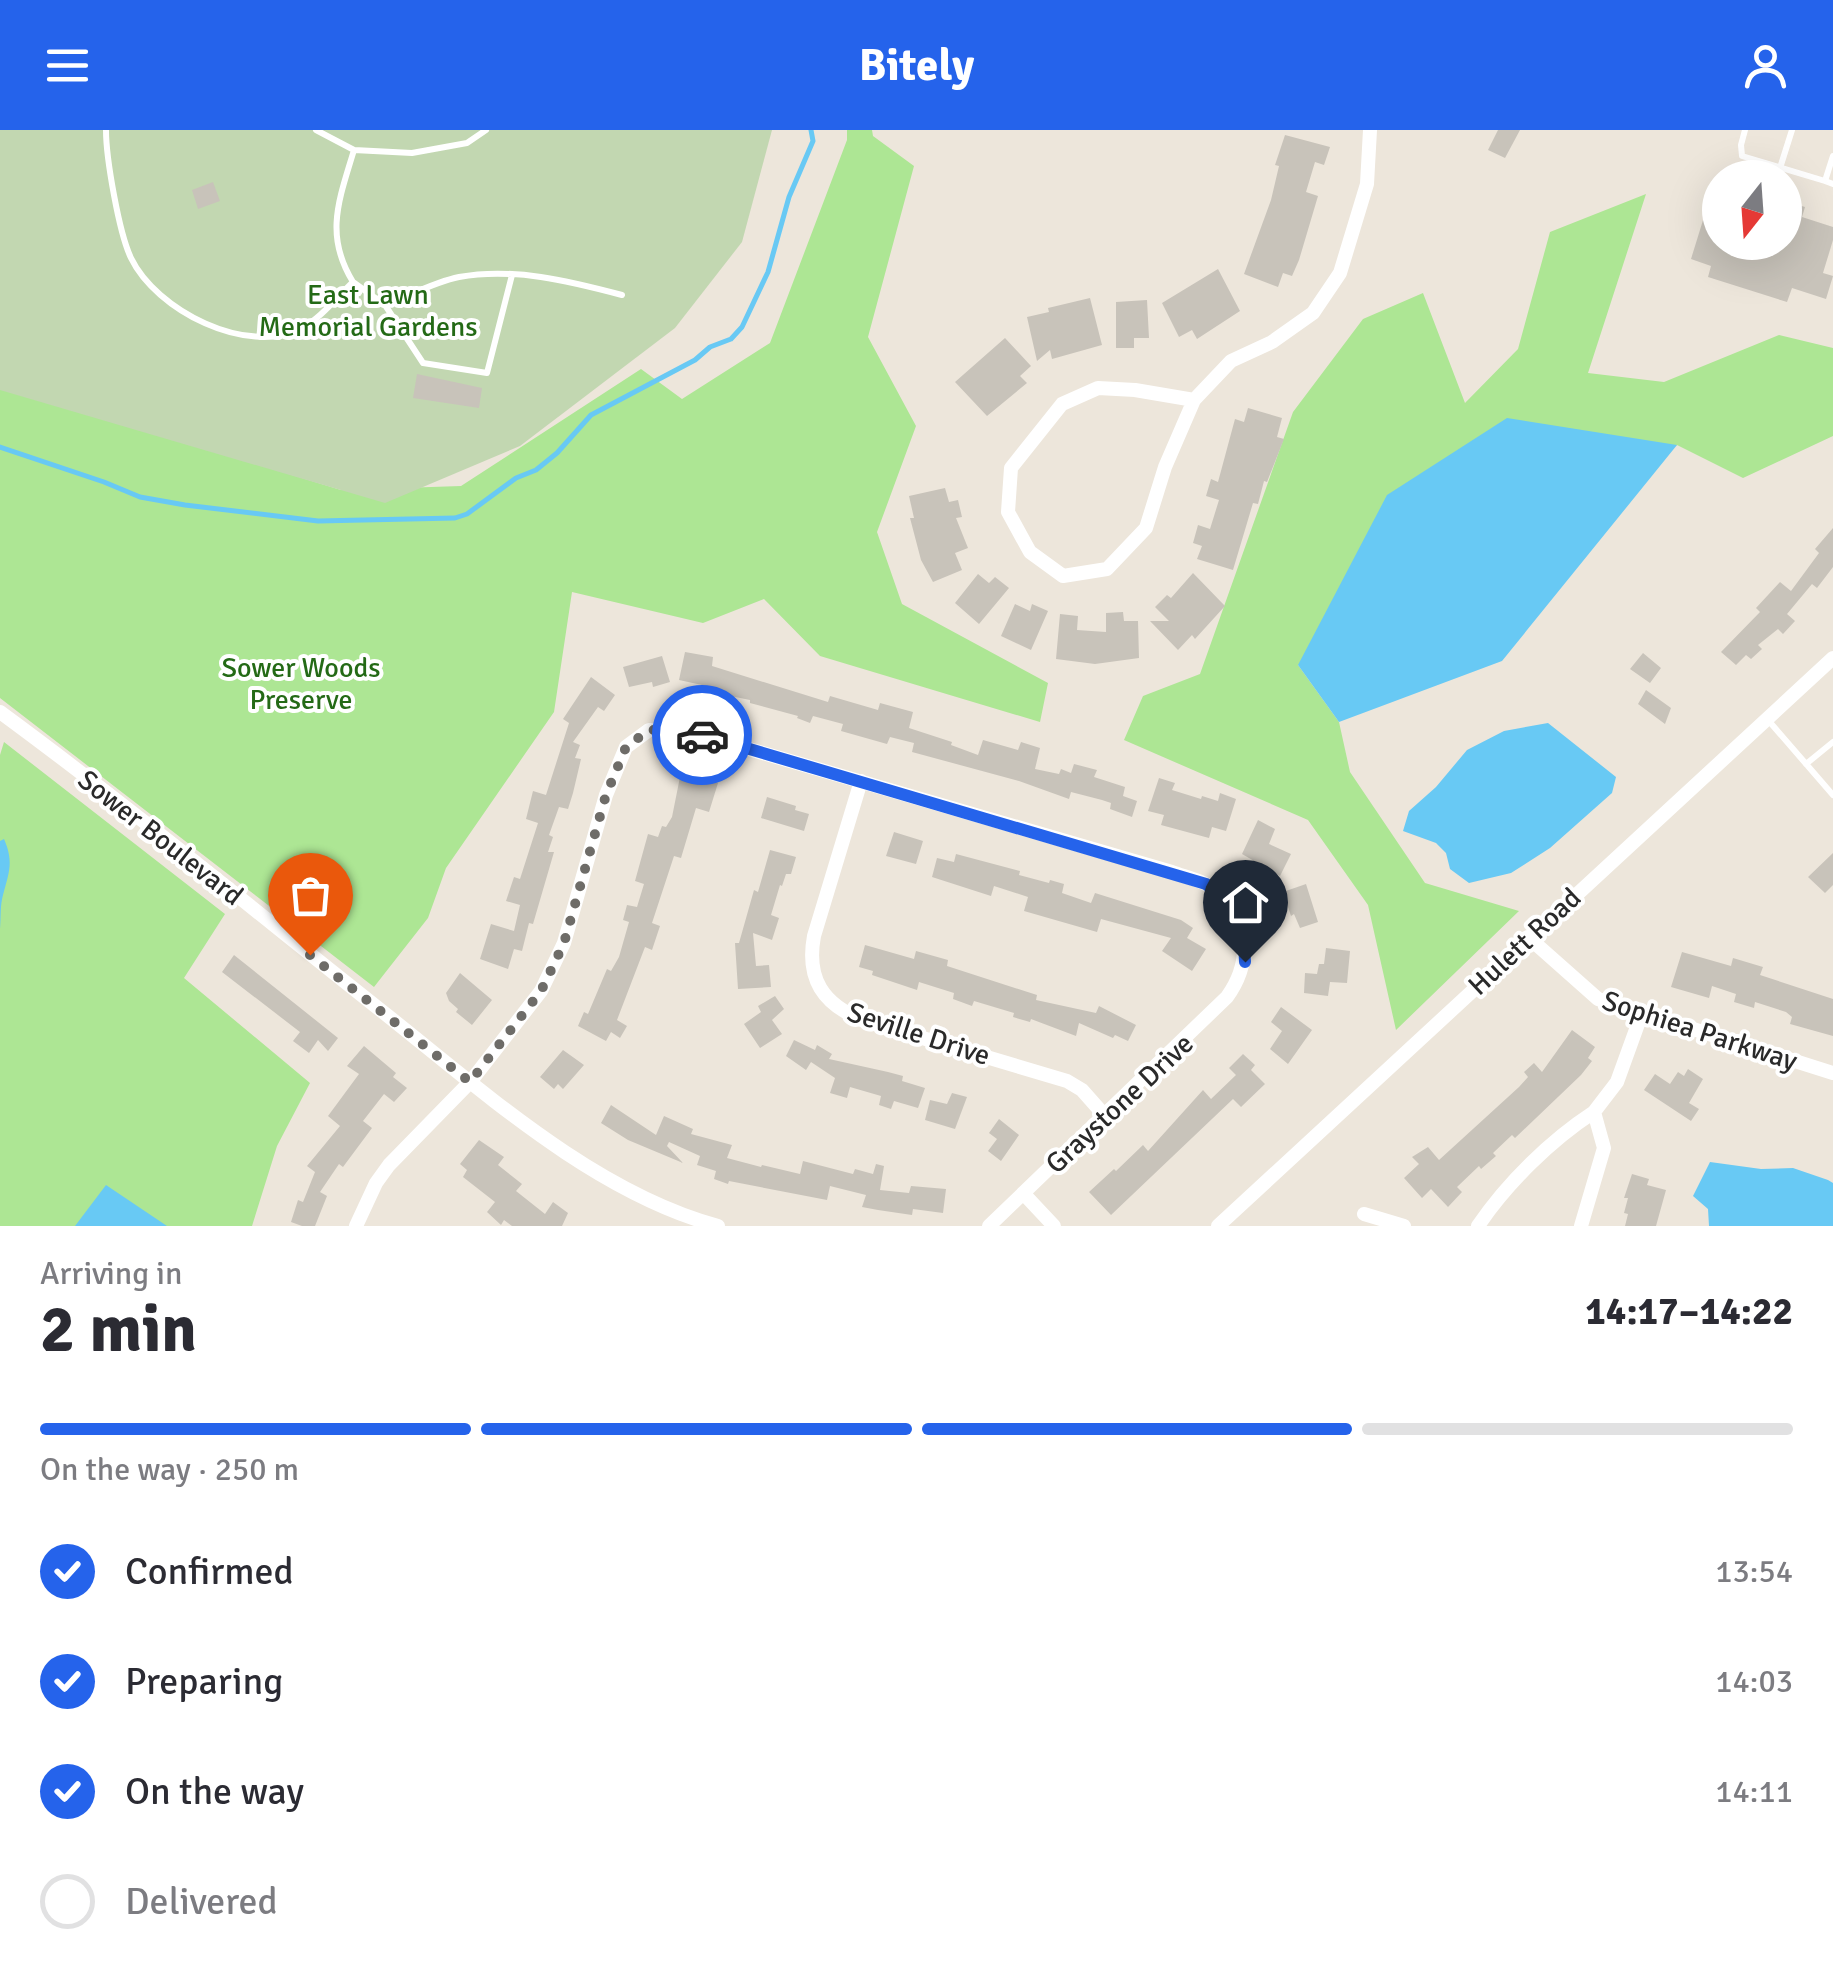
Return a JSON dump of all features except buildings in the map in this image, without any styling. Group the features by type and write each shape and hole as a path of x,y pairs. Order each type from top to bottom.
{"street":[{"path":"1194,400 1098,388 1062,404 1010,468 1008,512 1030,552 1063,576 1107,569 1146,528 1165,467 1194,400 1231,361 1272,342 1313,313 1340,273 1367,184 1370,130"},
{"name":"Hulett Road","path":"1218,1226 1833,658"},
{"name":"Sower Boulevard","path":"0,712 470,1082 588,1167 650,1202 718,1226"},
{"name":"Graystone Drive","path":"356,1226 389,1164 470,1082 541,991 564,943 606,795 626,747 649,730 680,730 861,781 1172,872 1206,884 1222,895 1245,940 1240,980 1206,1020 1023,1193"},
{"name":"Seville Drive","path":"861,781 810,954 817,984 840,1010 862,1020 1067,1081 1082,1090 1106,1116"},
{"name":"Sophiea Parkway","path":"1528,938 1598,1000 1833,1074"},
{"path":"1478,1226 1492,1204 1570,1128 1594,1112 1617,1082 1642,1013"},
{"path":"1581,1226 1604,1148 1594,1112"},
{"path":"989,1226 1023,1193 1054,1226"},
{"path":"1364,1214 1404,1226"}],"lane":[{"path":"106,130 106,152 131,258 158,293 216,330 256,339 302,328 354,282"},
{"path":"316,130 354,150 412,153 468,143 486,130"},
{"path":"1745,130 1742,156 1755,160"},
{"path":"1783,160 1792,130"},
{"path":"354,150 335,219 340,260 354,282 385,305 422,363 487,374 512,275"},
{"path":"1802,174 1829,182 1833,156"},
{"path":"385,305 454,278 493,272 564,280 622,296"},
{"path":"1767,719 1833,795"},
{"path":"1806,764 1833,742"}],"green space":[{"name":"East Lawn Memorial Gardens","path":"0,130 772,130 742,242 675,328 520,446 385,503 0,390"},
{"name":"Sower Woods Preserve","path":"847,130 872,130 873,136 914,166 868,337 916,426 877,532 902,604 1048,683 1040,722 820,656 764,599 703,623 572,592 554,712 446,868 428,918 374,987 0,698 0,385 341,490 461,486 641,369 682,399 770,343 847,140"},
{"path":"1646,194 1588,373 1664,382 1779,335 1833,348 1833,436 1743,478 1677,445 1298,665 1339,722 1350,772 1425,883 1519,911 1396,1030 1368,905 1308,820 1124,740 1143,696 1200,674 1293,412 1363,319 1423,293 1465,403 1518,349 1550,232"},
{"path":"4,742 225,914 184,978 310,1083 277,1146 252,1226 0,1226 0,755"}],"water":[{"path":"1507,418 1677,445 1502,661 1339,722 1298,665 1387,495"},
{"path":"1548,723 1616,777 1612,793 1550,848 1511,873 1469,883 1450,869 1446,853 1436,843 1403,831 1409,811 1436,787 1467,750 1504,731"},
{"path":"4,839 10,867 1,903 0,929 0,841"},
{"path":"1710,1162 1761,1169 1793,1168 1828,1180 1833,1183 1833,1226 1709,1226 1708,1209 1693,1196"},
{"path":"106,1185 167,1226 75,1226"}],"waterway":[{"path":"0,447 140,497 185,505 318,521 455,518 467,514 516,478 536,470 591,415 695,360 710,347 731,339 742,327 768,272 789,197 813,141 811,130"}],"way so far":[{"path":"310,955 470,1082 541,991 564,943 606,795 626,747 649,730 702,735"}],"route":[{"path":"702,735 1206,884 1222,895 1234,916 1245,940 1245,962"}]}
